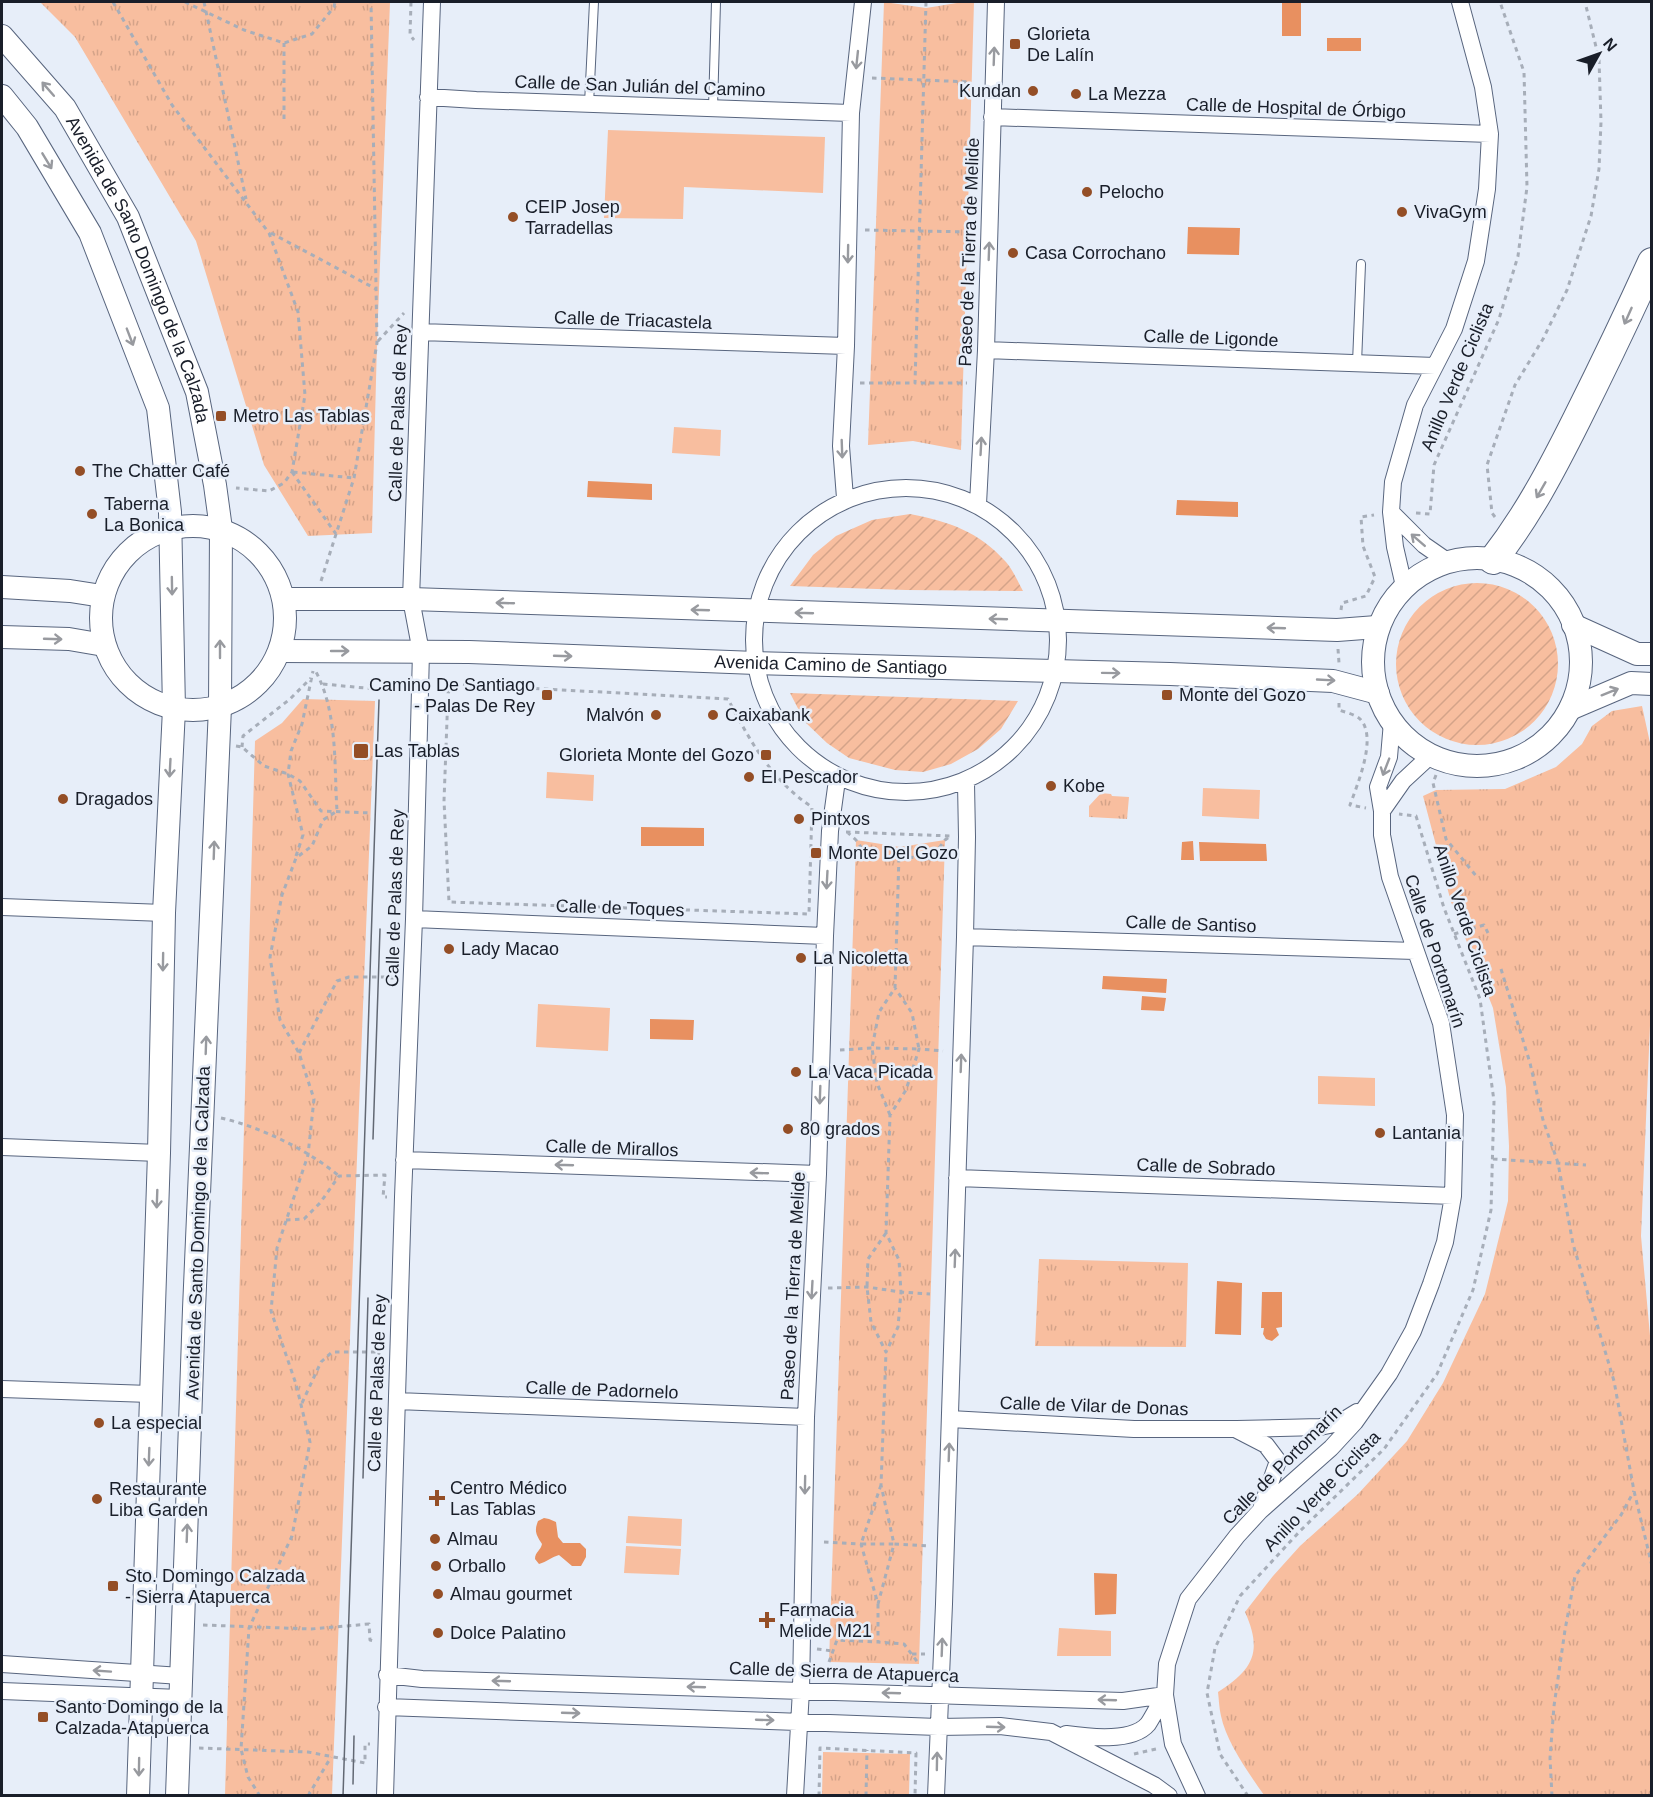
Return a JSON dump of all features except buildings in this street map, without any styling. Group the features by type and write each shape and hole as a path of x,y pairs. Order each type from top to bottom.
{"highway":[{"path":"1502,549 1542,489 1616,341 1652,262"}],"street":[{"name":"Calle de Palas de Rey","path":"385,1796 388,1641 402,1197 414,919 421,652 411,599 432,2"},
{"path":"845,498 841,446 846,346 851,113 863,2"},
{"name":"Paseo de la Tierra de Melide","path":"978,504 986,350 996,2"},
{"path":"1404,586 1395,547 1391,512 1393,482 1416,405 1454,329 1476,261 1487,189 1490,134 1483,87 1460,2"},
{"name":"Avenida de Santo Domingo de la Calzada","path":"2,36 65,108 128,217 197,392 221,529 220,707 202,1117 177,1796"},
{"name":"Avenida de Santo Domingo de la Calzada","path":"2,96 27,127 90,233 158,408 172,527 174,709 164,913 159,1153 138,1796"},
{"name":"Calle de San Julián del Camino","path":"428,97 851,113"},
{"name":"Calle de Hospital de Órbigo","path":"992,117 1490,134"},
{"name":"Calle de Triacastela","path":"420,332 846,346"},
{"name":"Calle de Ligonde","path":"986,350 1435,366"},
{"path":"912,486 946,491 978,504 1007,525 1030,552 1047,583 1057,620 1056,646 1052,672 1041,708 1023,739 997,765 966,783 923,795 901,795 879,794 837,780 790,739 762,692 756,663 759,612 768,576 787,544 813,517 845,498 878,488 912,486"},
{"path":"1391,512 1424,545 1450,563"},
{"path":"196,525 221,529 250,544 272,569 284,599 285,626 282,651 270,672 257,686 237,701 205,711 174,709 143,697 119,675 104,645 101,621 102,596 116,565 140,541 172,527 196,525"},
{"path":"1502,549 1519,568 1542,582 1561,602 1574,625 1582,653 1581,682 1570,709 1551,735 1525,755 1494,765 1461,766 1435,758 1407,740 1392,722 1378,693 1372,660 1377,627 1388,605 1404,586 1430,568 1502,549"},
{"path":"2,587 70,591 102,596"},
{"path":"284,599 411,599 1337,630 1377,627"},
{"path":"1574,625 1637,654 1652,654"},
{"path":"2,637 69,639 104,645"},
{"name":"Avenida Camino de Santiago","path":"282,651 421,652 1170,674 1339,681 1378,693"},
{"path":"1570,709 1631,683 1652,684"},
{"name":"Calle de Portomarín","path":"1197,1796 1173,1744 1165,1695 1167,1664 1188,1599 1237,1536 1260,1511 1331,1448 1355,1422 1389,1374 1413,1331 1445,1242 1453,1196 1455,1116 1441,1023 1390,877 1382,835 1382,811 1378,786 1389,757 1392,722"},
{"path":"1382,811 1403,781 1435,758"},
{"name":"Paseo de la Tierra de Melide","path":"795,1796 800,1721 806,1418 818,1174 825,936 830,831 837,780"},
{"path":"936,1796 965,937 959,836 966,783"},
{"path":"2,907 164,913"},
{"name":"Calle de Toques","path":"414,919 825,936"},
{"name":"Calle de Santiso","path":"965,937 1415,951"},
{"path":"2,1147 159,1153"},
{"name":"Calle de Mirallos","path":"404,1160 818,1174"},
{"name":"Calle de Sobrado","path":"957,1178 1453,1196"},
{"path":"2,1389 150,1394"},
{"name":"Calle de Padornelo","path":"397,1401 806,1418"},
{"name":"Calle de Vilar de Donas","path":"950,1419 1134,1429 1237,1430 1320,1427 1339,1423 1367,1405"},
{"name":"Calle de Vilar de Donas","path":"1237,1430 1266,1445 1278,1461 1260,1511"},
{"path":"2,1664 142,1685 180,1698"},
{"name":"Calle de Sierra de Atapuerca","path":"387,1675 422,1679 1123,1701 1165,1695"},
{"path":"2,1690 142,1685 181,1676"},
{"path":"386,1707 938,1727 1000,1726 1093,1738 1125,1736 1146,1726 1165,1695"},
{"path":"1051,1732 1154,1785 1169,1796"}],"lane":[{"path":"589,104 594,2"},
{"path":"713,108 716,2"},
{"path":"1357,363 1361,264"}],"path":[{"path":"113,2 172,105 269,233 298,312 305,395 292,472 284,483 269,492 258,491"},
{"path":"185,2 244,30 284,43 312,34 334,7 335,2"},
{"path":"204,2 246,203"},
{"path":"315,598 354,478 376,343 371,2"},
{"path":"915,384 926,2"},
{"name":"Anillo Verde Ciclista","path":"1350,805 1365,758 1367,731 1360,718 1339,710 1337,630 1342,603 1366,596 1375,577 1363,546 1361,517 1391,512 1430,514 1434,465 1499,319 1518,256 1527,187 1524,72 1500,2"},
{"path":"1502,549 1492,513 1487,465 1515,385 1543,339 1567,290 1591,216 1599,169 1601,122 1599,59 1585,2"},
{"path":"284,43 284,119"},
{"path":"872,78 971,82"},
{"path":"865,230 971,232"},
{"path":"269,233 376,289"},
{"path":"376,343 422,295"},
{"path":"861,383 967,383"},
{"path":"292,472 354,478"},
{"path":"292,472 336,534"},
{"path":"260,1796 248,1777 241,1749 249,1628 292,1536 310,1442 296,1384 271,1311 277,1248 308,1155 314,1099 299,1053 280,1020 270,957 282,894 303,836 288,774 291,751 302,724 314,668 323,684 332,716 337,811"},
{"path":"242,747 243,736 290,699 312,677"},
{"path":"323,684 396,691"},
{"path":"454,684 728,699 746,734 764,761 784,785 812,807 809,914 449,902 444,801 448,696 454,684"},
{"path":"218,745 242,747 264,766 288,774 300,781 321,811 371,813"},
{"path":"1435,758 1433,783 1446,839 1476,877"},
{"path":"296,858 312,846 323,820 337,811"},
{"name":"Anillo Verde Ciclista","path":"1248,1796 1220,1754 1207,1693 1215,1648 1240,1596 1300,1531 1384,1449 1437,1374 1473,1290 1491,1210 1494,1101 1480,999 1444,908 1416,816"},
{"path":"830,831 959,836"},
{"path":"847,832 865,853 931,858 945,840 959,836"},
{"path":"878,1642 878,1604 894,1544 881,1485 886,1352 898,1327 902,1292 899,1260 886,1233 890,1115 877,1083 872,1048 879,1012 895,988 899,855"},
{"path":"1454,934 1484,925 1488,933"},
{"path":"1501,969 1558,1163 1573,1244 1614,1381 1634,1491 1652,1566"},
{"path":"299,1053 337,981 349,977 392,978 392,987"},
{"path":"890,1115 906,1090 920,1049 912,1013 895,988"},
{"path":"840,1050 872,1048 943,1051"},
{"path":"202,1117 223,1118 263,1132 322,1162 339,1176 385,1174 383,1197 402,1197"},
{"path":"1493,1159 1586,1165"},
{"path":"286,1220 304,1219 320,1203 339,1176"},
{"path":"886,1233 868,1259 867,1287 871,1322 886,1352"},
{"path":"812,1285 833,1289 867,1287 930,1294"},
{"path":"301,1405 321,1362 332,1352 378,1352 378,1365 398,1367"},
{"path":"878,1604 861,1544 881,1485"},
{"path":"1552,1796 1550,1758 1554,1706 1575,1576 1621,1515 1634,1491"},
{"path":"824,1542 946,1547"},
{"path":"183,1624 311,1629 369,1624 370,1640 388,1641"},
{"path":"829,1662 837,1641 904,1644 919,1664"},
{"path":"178,1748 308,1752 365,1763 365,1743 386,1745"},
{"path":"1120,1767 1133,1755 1173,1744"},
{"path":"819,1796 820,1748 916,1753 915,1796"},
{"path":"866,1796 867,1750"},
{"path":"308,1796 331,1757"}],"green space":[{"path":"40,2 390,2 372,533 308,536 264,465 196,241 75,37"},
{"path":"884,2 926,8 974,2 961,450 913,441 868,445"},
{"path":"608,130 825,137 823,193 684,187 683,219 604,218"},
{"path":"674,427 721,430 720,456 672,453"},
{"path":"910,514 951,525 974,535 1009,565 1023,591 790,586 813,555 836,536 872,520"},
{"path":"1477,583 1508,589 1534,607 1552,633 1558,664 1552,695 1534,721 1508,739 1477,745 1446,739 1420,721 1402,695 1396,664 1402,633 1420,607 1446,589"},
{"path":"790,693 1018,701 1001,729 978,749 951,764 923,772 895,770 849,758 827,743 805,722"},
{"path":"303,699 375,701 332,1795 225,1795 255,741 282,723"},
{"path":"1642,706 1652,752 1652,979 1641,1236 1652,1358 1651,1795 1264,1795 1233,1746 1219,1707 1218,1692 1247,1668 1254,1649 1245,1612 1300,1546 1358,1494 1407,1441 1443,1383 1485,1294 1508,1201 1509,1146 1506,1087 1493,1008 1451,902 1423,796 1436,790 1505,789 1556,767 1582,744 1592,726 1612,711"},
{"path":"547,772 594,775 593,801 546,798"},
{"path":"1203,788 1260,790 1259,819 1202,816"},
{"path":"1101,793 1129,797 1127,819 1089,817 1089,806"},
{"path":"856,840 900,847 945,840 919,1664 829,1662"},
{"path":"538,1004 610,1008 608,1051 536,1047"},
{"path":"1318,1076 1375,1078 1375,1106 1318,1104"},
{"path":"1039,1259 1188,1263 1186,1347 1035,1346"},
{"path":"628,1516 682,1519 681,1546 626,1543"},
{"path":"626,1546 681,1549 679,1575 624,1573"},
{"path":"1059,1628 1111,1631 1111,1656 1057,1656"},
{"path":"823,1752 910,1754 909,1795 822,1795"}],"shaded area":[{"path":"1282,2 1301,2 1301,36 1282,36"},
{"path":"1327,38 1361,38 1361,51 1327,51"},
{"path":"1188,227 1240,228 1239,255 1187,254"},
{"path":"588,481 652,484 652,500 587,497"},
{"path":"1177,500 1238,502 1238,517 1176,515"},
{"path":"641,827 704,828 704,846 641,846"},
{"path":"1193,841 1194,860 1181,860 1182,842"},
{"path":"1199,842 1266,844 1267,861 1200,861"},
{"path":"1103,976 1167,979 1166,993 1102,989"},
{"path":"1142,996 1166,998 1164,1011 1141,1010"},
{"path":"650,1019 694,1020 693,1040 650,1039"},
{"path":"1217,1281 1242,1283 1241,1335 1215,1334"},
{"path":"1262,1292 1282,1292 1282,1327 1276,1328 1279,1335 1272,1341 1266,1339 1263,1334 1264,1328 1261,1328"},
{"path":"544,1518 556,1522 558,1537 563,1543 580,1543 586,1549 586,1557 581,1566 572,1566 559,1555 539,1564 535,1559 542,1544 536,1528 538,1521"},
{"path":"1094,1573 1117,1574 1116,1614 1095,1615"}],"tram line":[{"path":"343,1796 379,700"},
{"path":"373,1139 380,929"},
{"path":"363,1478 368,1298"},
{"path":"353,1784 354,1736"}],"place":[{"name":"Glorieta De Lalín","path":"1015,44"},
{"name":"Kundan","path":"1033,91"},
{"name":"La Mezza","path":"1076,94"},
{"name":"Pelocho","path":"1087,192"},
{"name":"VivaGym","path":"1402,212"},
{"name":"CEIP Josep Tarradellas","path":"513,217"},
{"name":"Casa Corrochano","path":"1013,253"},
{"name":"Metro Las Tablas","path":"221,416"},
{"name":"The Chatter Café","path":"80,471"},
{"name":"Taberna La Bonica","path":"92,514"},
{"name":"Camino De Santiago - Palas De Rey","path":"547,695"},
{"name":"Monte del Gozo","path":"1167,695"},
{"name":"Malvón","path":"656,715"},
{"name":"Caixabank","path":"713,715"},
{"name":"Las Tablas","path":"361,751"},
{"name":"Glorieta Monte del Gozo","path":"766,755"},
{"name":"El Pescador","path":"749,777"},
{"name":"Kobe","path":"1051,786"},
{"name":"Dragados","path":"63,799"},
{"name":"Pintxos","path":"799,819"},
{"name":"Monte Del Gozo","path":"816,853"},
{"name":"Lady Macao","path":"449,949"},
{"name":"La Nicoletta","path":"801,958"},
{"name":"La Vaca Picada","path":"796,1072"},
{"name":"80 grados","path":"788,1129"},
{"name":"Lantania","path":"1380,1133"},
{"name":"La especial","path":"99,1423"},
{"name":"Centro Médico Las Tablas","path":"437,1498"},
{"name":"Restaurante Liba Garden","path":"97,1499"},
{"name":"Almau","path":"435,1539"},
{"name":"Orballo","path":"436,1566"},
{"name":"Sto. Domingo Calzada - Sierra Atapuerca","path":"113,1586"},
{"name":"Almau gourmet","path":"438,1594"},
{"name":"Farmacia Melide M21","path":"767,1620"},
{"name":"Dolce Palatino","path":"438,1633"},
{"name":"Santo Domingo de la Calzada-Atapuerca","path":"43,1717"}]}
